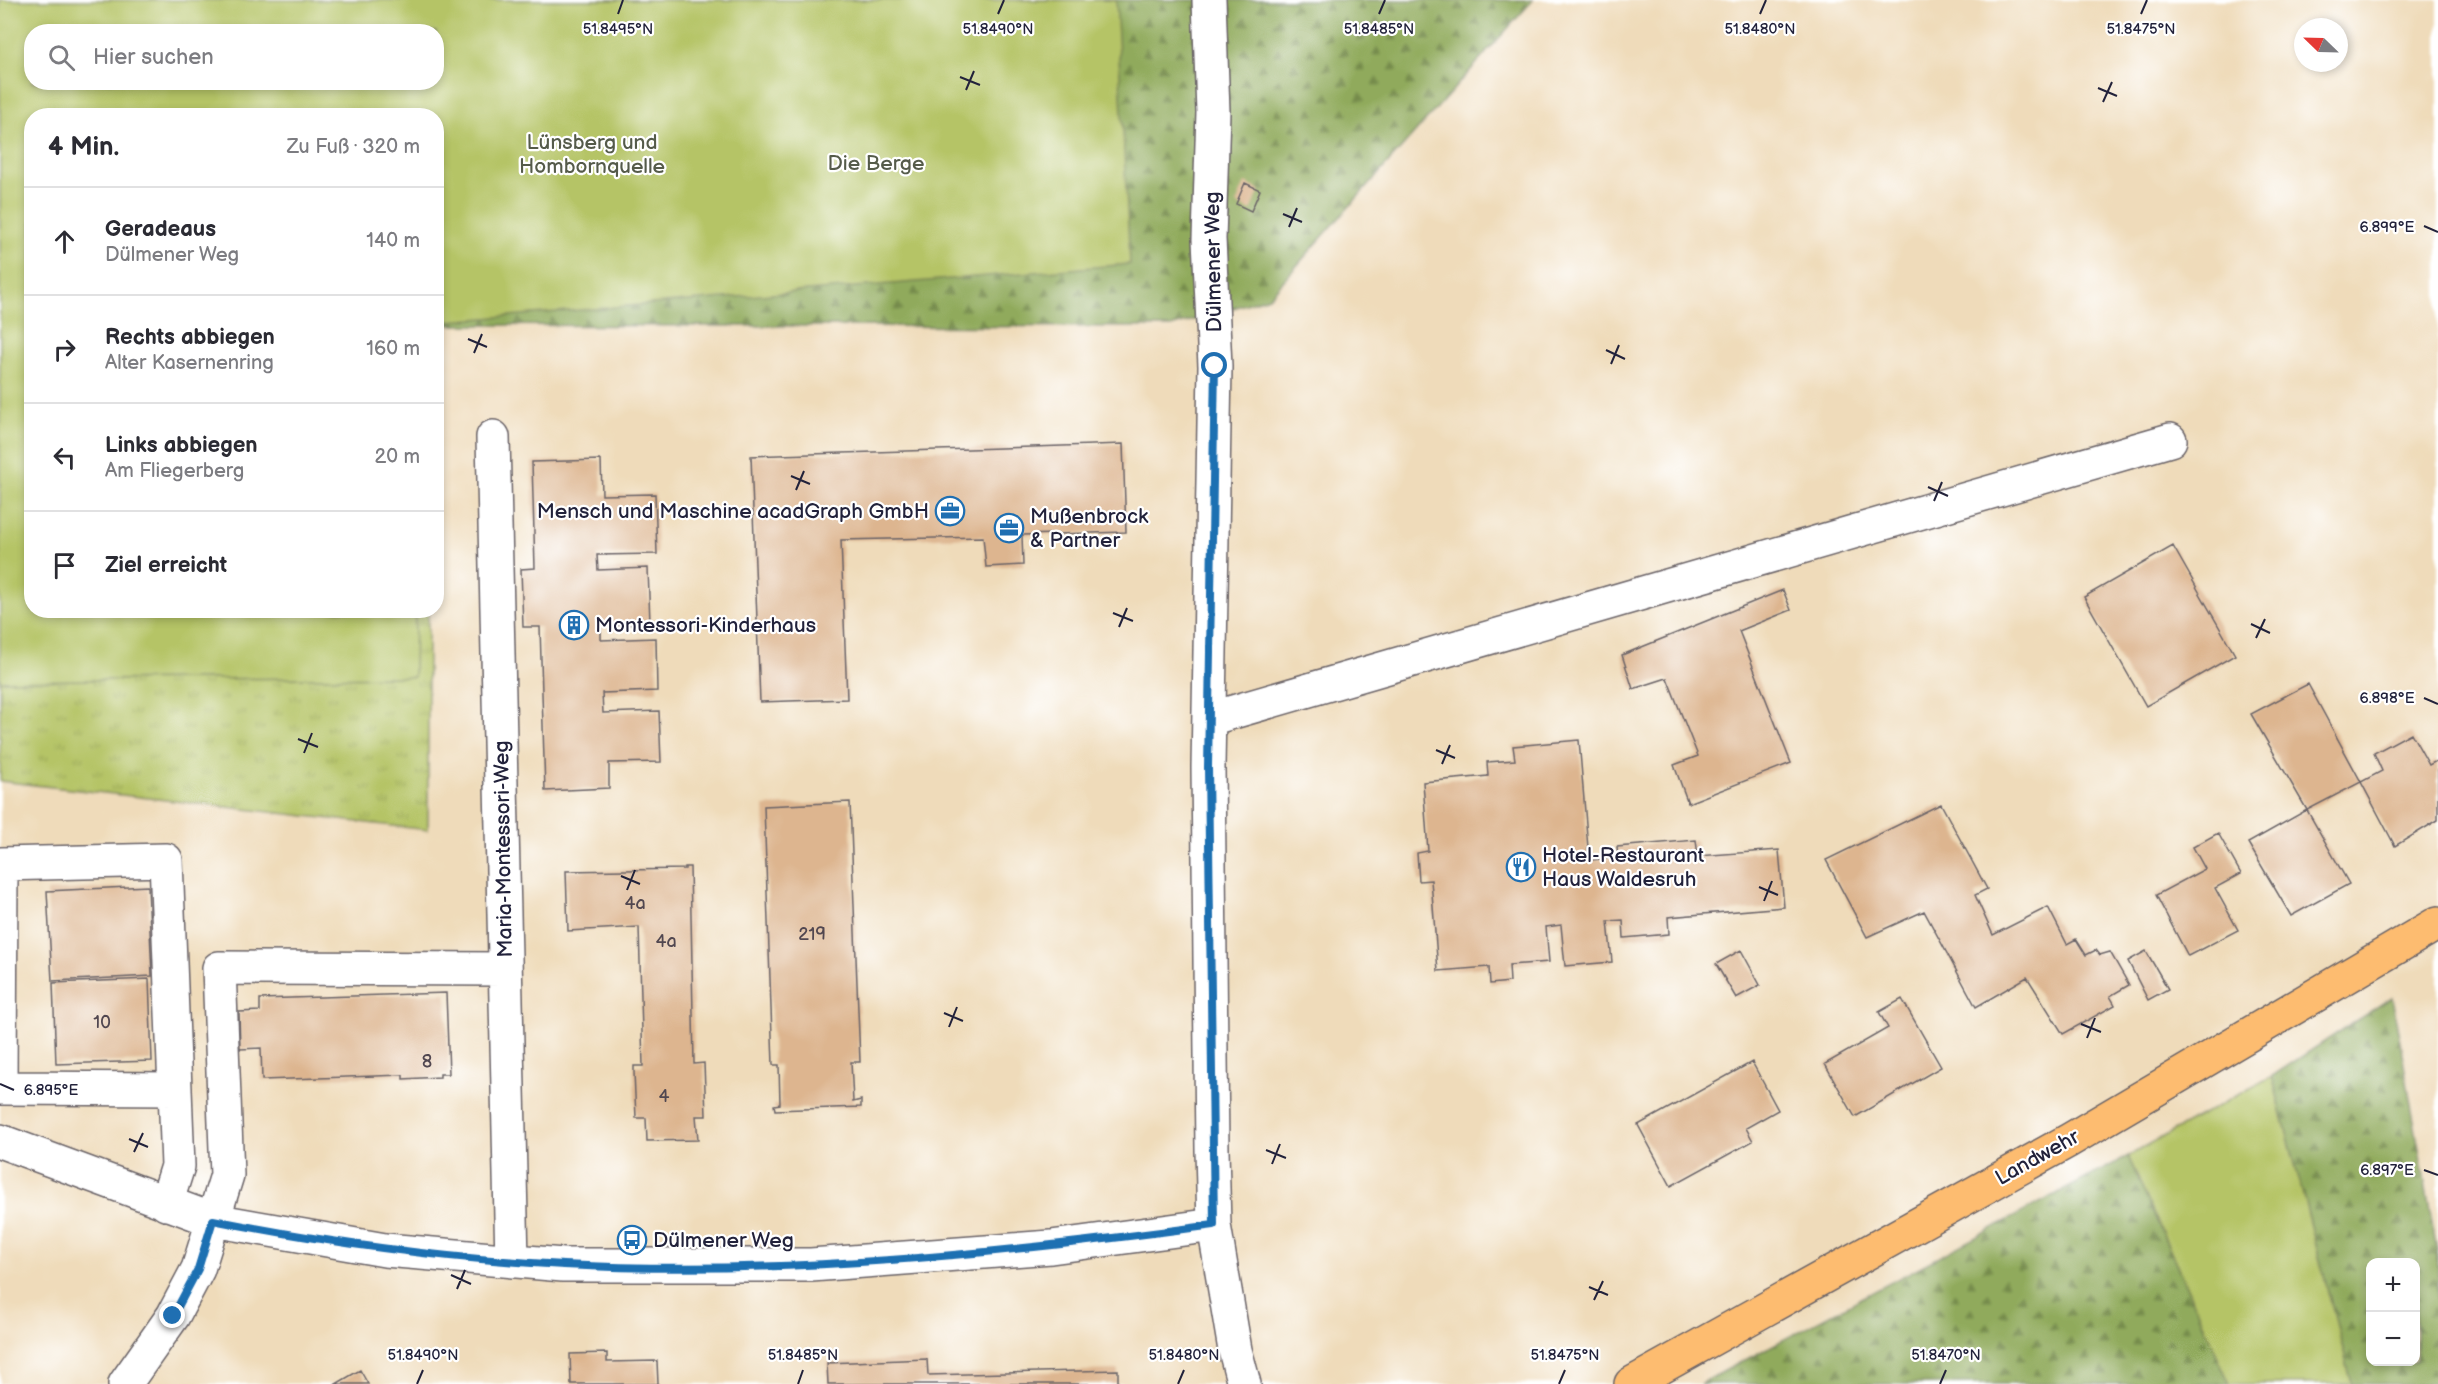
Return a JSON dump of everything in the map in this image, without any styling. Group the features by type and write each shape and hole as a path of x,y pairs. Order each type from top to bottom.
{"main road":[{"name":"Landwehr","path":"1631,1384 2068,1141 2438,923"}],"street":[{"name":"Dülmener Weg","path":"1209,0 1213,112 1209,239 1215,366 1209,719 1214,1225 1235,1350 1244,1384"},
{"name":"Maria-Montessori-Weg","path":"494,437 512,1261"},
{"path":"1209,719 2170,440"},
{"path":"166,1204 178,1166 175,1089 166,860 1,864 0,1088 175,1089"},
{"path":"131,1381 198,1269 227,1175 219,968 506,969"},
{"path":"0,1141 213,1220 385,1250 512,1261 631,1266 811,1265 1050,1247 1214,1225"},
{"name":"Dülmener Weg","path":"1235,1350 1258,1384"}],"green space":[{"path":"0,0 24,24 24,90 32,90 32,108 24,108 24,618 428,618 428,830 0,781"},
{"name":"Lünsberg und Hombornquelle","path":"0,0 1116,0 1130,264 444,321 444,108 24,108 24,618 415,618 414,677 0,681"},
{"name":"Lünsberg und Hombornquelle","path":"422,0 1533,0 1269,297 1171,327 444,325 444,108 270,108 385,90 444,90 444,24 432,24"},
{"path":"2392,997 2438,1256 2438,1384 2352,1384 2272,1076"},
{"path":"2272,1076 2352,1384 2230,1384 2128,1156"},
{"path":"2128,1156 2230,1384 1700,1384"}],"building":[{"path":"1245,183 1260,190 1251,211 1236,204"},
{"path":"1123,444 1126,532 1022,535 1023,565 986,567 983,537 841,540 847,699 760,702 751,456"},
{"name":"Montessori-Kinderhaus","path":"601,460 602,495 655,494 657,554 597,555 598,570 648,568 650,624 601,626 601,640 656,638 657,691 602,693 603,713 659,711 661,762 609,763 609,788 545,791 540,627 523,627 521,569 535,568 532,462"},
{"path":"2173,546 2235,655 2146,706 2084,597"},
{"path":"1783,590 1791,610 1739,631 1791,763 1688,803 1674,765 1698,756 1667,678 1633,689 1622,655"},
{"path":"2308,684 2361,782 2307,810 2251,714"},
{"path":"2411,733 2429,765 2438,760 2438,820 2395,846 2361,782 2382,771 2374,753"},
{"path":"1579,740 1589,860 1618,858 1617,847 1696,840 1698,856 1779,850 1784,907 1668,917 1669,934 1624,938 1623,920 1608,921 1612,962 1565,966 1561,925 1546,927 1549,962 1509,965 1510,982 1490,984 1489,967 1438,971 1431,880 1419,881 1417,853 1428,851 1423,782 1488,776 1487,762 1515,760 1513,746"},
{"path":"850,802 860,1062 851,1062 853,1102 861,1100 861,1107 775,1110 774,1105 780,1104 779,1065 773,1065 764,806"},
{"path":"1941,804 1987,889 1975,895 1993,935 2048,907 2067,944 2076,939 2086,955 2096,950 2100,955 2110,952 2129,985 2110,996 2115,1005 2063,1034 2027,977 1976,1007 1924,911 1867,937 1826,860"},
{"path":"2307,810 2349,884 2291,916 2248,843"},
{"path":"2218,833 2241,874 2215,888 2238,930 2188,956 2156,895 2205,869 2193,847"},
{"path":"685,867 690,867 694,1064 704,1063 706,1116 696,1116 698,1140 647,1141 646,1118 636,1118 634,1072 634,1066 643,1066 639,927 568,931 566,871 685,869"},
{"path":"148,886 152,976 52,981 47,891"},
{"path":"1741,950 1760,985 1736,998 1716,964"},
{"path":"2146,951 2168,989 2148,1000 2128,961"},
{"path":"149,979 152,1061 56,1064 53,983"},
{"path":"446,993 449,1074 440,1074 440,1077 403,1079 403,1075 262,1080 261,1048 240,1049 239,1012 260,1011 260,999"},
{"path":"1902,999 1941,1067 1855,1117 1825,1064 1888,1028 1879,1012"},
{"path":"1752,1062 1778,1110 1746,1128 1753,1141 1671,1186 1638,1125"},
{"path":"607,1353 607,1362 657,1361 658,1384 571,1384 570,1354"},
{"path":"927,1359 928,1375 1118,1370 1118,1384 828,1384 827,1363"},
{"path":"360,1370 368,1384 336,1384"}],"place":[{"name":"Mensch und Maschine acadGraph GmbH","path":"950,511"},
{"name":"Mußenbrock & Partner","path":"1009,528"},
{"name":"Montessori-Kinderhaus","path":"574,625"},
{"name":"Hotel-Restaurant Haus Waldesruh","path":"1521,867"},
{"name":"Dülmener Weg","path":"632,1240"}],"route":[{"path":"173,1316 198,1269 213,1220 385,1250 563,1265 631,1266 811,1265 1050,1247 1214,1225 1208,767 1215,366"}],"park label":[{"name":"Die Berge","path":"876,163"}]}
